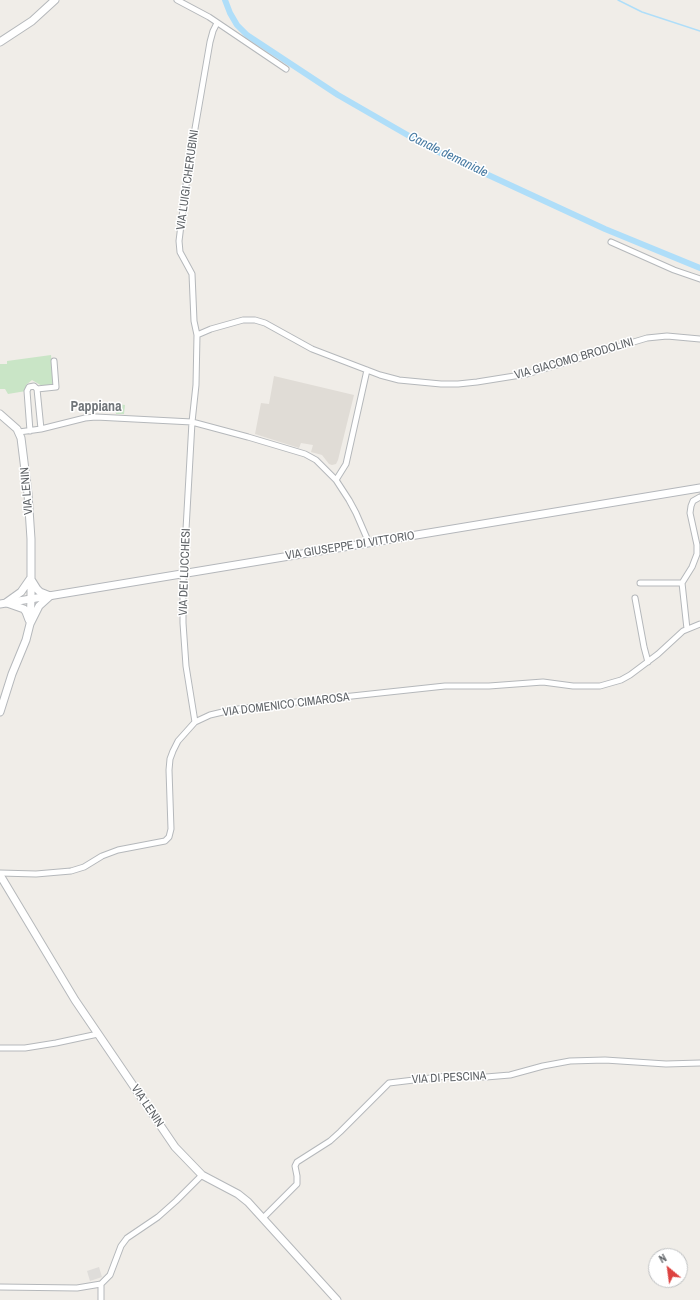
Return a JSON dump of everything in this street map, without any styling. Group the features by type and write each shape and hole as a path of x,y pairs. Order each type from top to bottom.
{"street":[{"path":"0,42 18,32 56,0"},
{"path":"177,0 209,16 217,23 286,69"},
{"name":"VIA LUIGI CHERUBINI","path":"197,335 194,321 192,274 180,252 179,241 188,168 210,42 217,23"},
{"path":"610,242 674,270 700,279"},
{"name":"VIA GIACOMO BRODOLINI","path":"197,335 235,321 248,319 255,320 272,326 312,349 367,370 399,380 441,384 458,384 527,374 647,338 668,336 700,338"},
{"path":"192,422 196,385 197,335"},
{"path":"30,431 27,391 29,387 34,386 38,389 56,388 54,361"},
{"path":"336,480 346,464 367,370"},
{"path":"38,389 42,429"},
{"path":"0,414 19,432 42,429 85,418 96,417 192,422 305,454 316,460 336,480 356,513 369,543"},
{"name":"VIA DEI LUCCHESI","path":"192,422 183,590 185,649 195,722"},
{"name":"VIA LENIN","path":"0,712 12,674 26,640 30,624 31,539 28,494 19,432"},
{"name":"VIA GIUSEPPE DI VITTORIO","path":"4,603 700,488"},
{"path":"687,629 682,583 692,567 697,554 697,545 690,513 692,501 700,497"},
{"path":"31,577 40,592 50,596"},
{"path":"4,603 22,592 31,577"},
{"path":"640,583 682,583"},
{"name":"VIA LENIN","path":"30,624 39,606 50,596"},
{"path":"635,598 648,662"},
{"path":"4,603 24,609 30,624"},
{"name":"VIA DOMENICO CIMAROSA","path":"0,874 36,874 71,871 84,867 102,856 118,850 165,841 169,837 171,824 170,759 178,740 195,722 210,716 231,710 445,686 489,686 543,682 573,686 600,686 621,680 630,675 687,629 700,624"},
{"name":"VIA LENIN","path":"0,874 57,971 166,1135 180,1153 202,1175 238,1194 248,1202 336,1300"},
{"path":"0,1048 25,1048 98,1034"},
{"name":"VIA DI PESCINA","path":"263,1218 296,1184 298,1180 295,1169 296,1163 330,1141 389,1083 440,1077 510,1075 543,1066 570,1061 605,1060 666,1064 700,1063"},
{"path":"0,1287 77,1288 101,1284 110,1275 121,1246 127,1238 158,1217 202,1175"},
{"path":"101,1284 101,1300"}],"shaded area":[{"path":"274,376 354,395 336,464 329,464 322,455 311,452 313,445 301,443 299,448 255,434 261,403 269,404"},
{"path":"99,1267 102,1277 90,1281 87,1271"}],"green space":[{"path":"51,355 54,385 42,386 32,380 26,385 26,391 8,394 5,389 0,389 0,364 7,364 7,361"},
{"path":"117,404 125,405 124,414 116,414"}],"waterway":[{"name":"Canale demaniale","path":"225,0 237,25 247,35 338,95 430,148 605,229 700,268"},
{"path":"618,0 642,12 700,31"}],"district":[{"name":"Pappiana","path":"96,407"}]}
